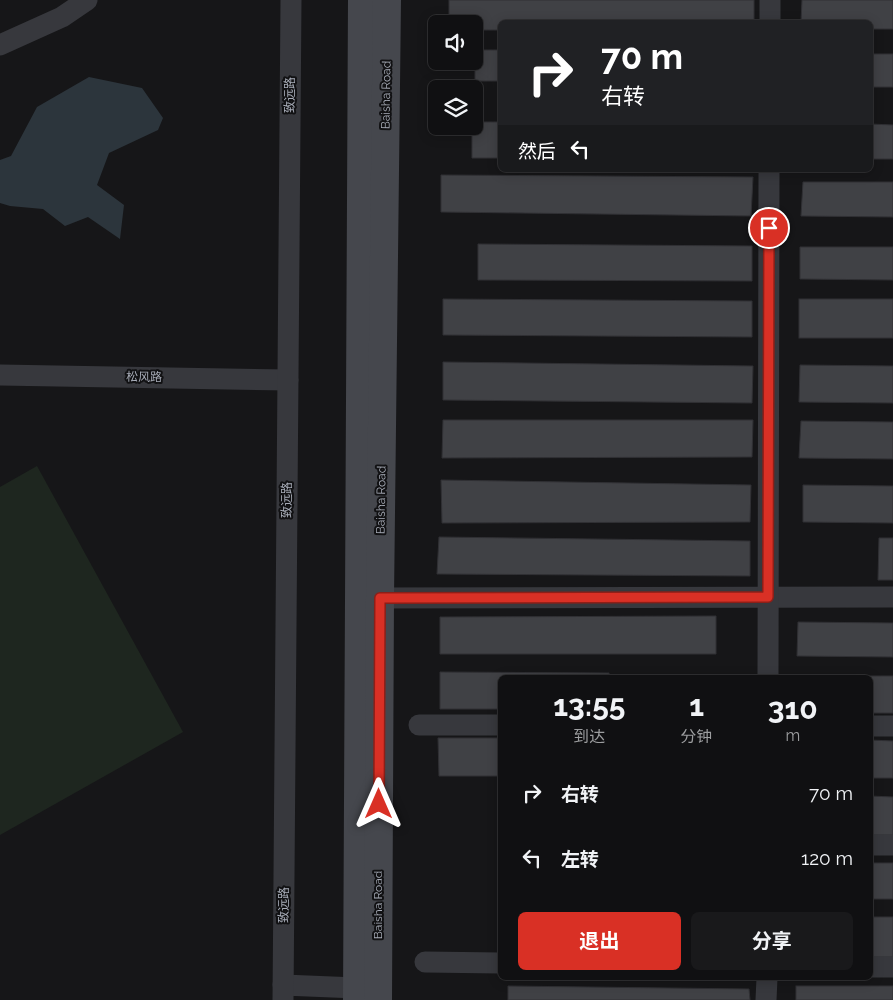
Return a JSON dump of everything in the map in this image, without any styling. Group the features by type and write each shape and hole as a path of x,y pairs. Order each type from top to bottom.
{"street":[{"path":"0,45 62,17 87,0"},
{"name":"致远路","path":"283,993 290,0"},
{"name":"Baisha Road","path":"362,0 370,598"},
{"name":"Baisha Road","path":"364,996 370,598 386,0"},
{"path":"770,0 770,20"},
{"path":"768,675 769,172"},
{"name":"松风路","path":"0,375 288,380"},
{"path":"370,598 893,597"},
{"path":"419,724 498,724"},
{"path":"873,726 893,726"},
{"path":"873,844 893,845"},
{"path":"425,962 498,963"},
{"path":"873,967 893,967"},
{"path":"766,980 766,1000"},
{"path":"283,993 364,996"}],"shaded area":[{"path":"89,77 142,88 163,118 158,130 109,153 97,185 124,205 120,239 88,217 65,226 43,209 10,206 0,203 0,160 11,156 37,107"},
{"path":"37,466 183,732 0,835 0,487"}],"building":[{"path":"449,0 754,0 754,20 498,20 498,30 483,30 483,15 449,15"},
{"path":"802,0 893,0 893,29 873,29 873,20 801,20"},
{"path":"483,50 498,50 498,81 475,80 475,70 483,70"},
{"path":"873,54 893,54 893,87 873,87"},
{"path":"483,122 498,122 498,158 472,158 472,135 483,135"},
{"path":"873,124 893,125 893,159 873,159"},
{"path":"441,175 753,177 751,216 441,212"},
{"path":"803,182 893,182 893,217 801,216"},
{"path":"478,244 752,246 752,281 478,280"},
{"path":"800,247 893,247 893,280 800,279"},
{"path":"443,299 752,301 752,337 443,335"},
{"path":"799,299 893,299 893,338 799,338"},
{"path":"443,362 753,366 752,403 443,400"},
{"path":"800,365 893,366 893,403 799,402"},
{"path":"443,420 753,420 752,457 442,458"},
{"path":"801,421 893,422 893,459 799,458"},
{"path":"441,480 751,485 750,522 442,523"},
{"path":"803,485 893,486 893,523 803,522"},
{"path":"439,537 750,541 750,576 437,574"},
{"path":"879,538 893,538 893,580 878,580"},
{"path":"716,616 716,654 440,654 440,617"},
{"path":"798,622 893,623 893,657 797,656"},
{"path":"440,672 609,673 609,675 498,675 498,709 440,709"},
{"path":"873,676 893,676 893,713 873,713"},
{"path":"438,738 498,738 498,776 439,776"},
{"path":"873,740 893,741 893,778 873,778"},
{"path":"873,796 893,797 893,835 873,835"},
{"path":"873,863 893,863 893,899 873,899"},
{"path":"873,917 893,917 893,957 873,957"},
{"path":"508,986 749,989 750,1000 508,1000"},
{"path":"796,986 893,986 893,1000 796,1000"}],"route":[{"path":"379,804 380,598 768,597 769,228"}]}
